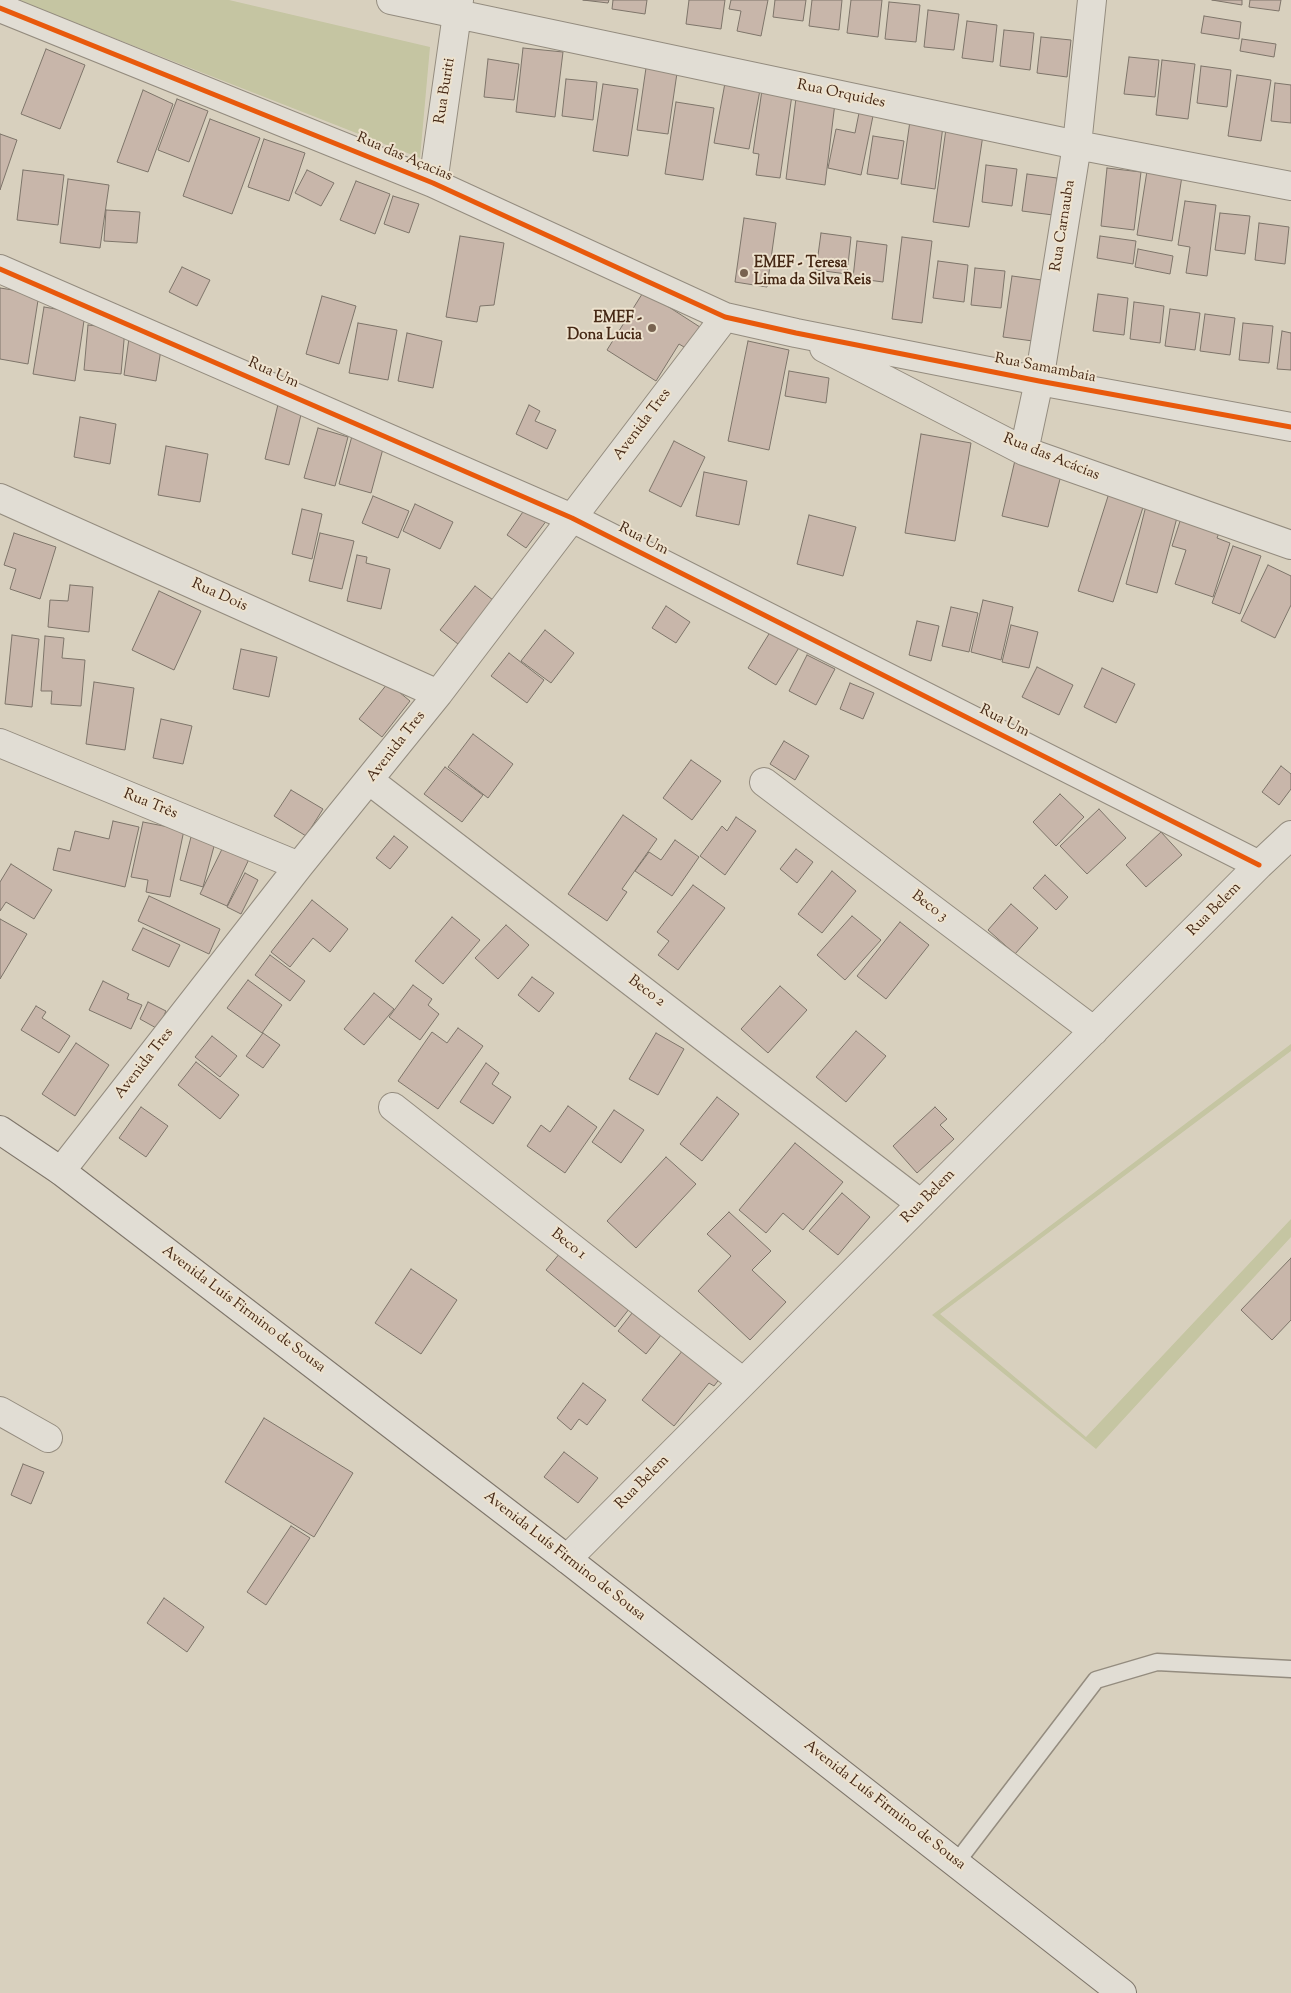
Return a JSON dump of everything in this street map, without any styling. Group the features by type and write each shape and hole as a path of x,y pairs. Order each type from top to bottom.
{"street":[{"name":"Rua Orquides","path":"391,0 459,7 1076,145 1291,186"},
{"name":"Rua Carnauba","path":"1024,451 1039,381 1076,145 1092,0"},
{"name":"Rua Buriti","path":"433,183 459,7"},
{"name":"Rua das Açacias","path":"0,8 433,183 725,317 796,334"},
{"name":"Rua Um","path":"0,269 572,518 1259,865"},
{"name":"Avenida Tres","path":"61,1171 300,866 438,694 725,317"},
{"name":"Rua Samambaia","path":"796,334 1291,428"},
{"name":"Rua das Acácias","path":"796,334 1024,451 1291,546"},
{"name":"Rua Dois","path":"0,498 438,694"},
{"name":"Rua Três","path":"0,743 300,866"},
{"name":"Beco 2","path":"370,781 922,1204"},
{"name":"Beco 3","path":"764,782 1094,1031"},
{"name":"Rua Belem","path":"567,1559 1259,865 1291,836"},
{"name":"Beco 1","path":"393,1108 743,1382"},
{"name":"Avenida Luís Firmino de Sousa","path":"0,1130 61,1171 567,1559 1122,1993"},
{"path":"0,1411 48,1438"}],"lane":[{"path":"956,1863 1096,1680 1157,1662 1291,1669"}],"green space":[{"path":"17,0 229,0 430,47 420,158"},
{"path":"1291,1044 1291,1051 940,1314 1086,1437 1291,1219 1291,1237 1096,1449 932,1315"}],"building":[{"path":"583,0 609,0 608,3"},
{"path":"613,0 647,0 645,14 612,9"},
{"path":"689,0 725,0 721,29 686,24"},
{"path":"731,0 768,0 761,36 737,31 741,11 729,9"},
{"path":"775,0 806,0 803,21 773,17"},
{"path":"812,0 842,0 839,30 809,26"},
{"path":"851,0 882,0 878,37 847,33"},
{"path":"1212,0 1242,0 1242,5"},
{"path":"1250,0 1281,0 1279,11 1249,7"},
{"path":"889,2 920,5 916,42 885,39"},
{"path":"928,10 959,14 954,50 924,47"},
{"path":"1204,16 1241,22 1239,39 1201,33"},
{"path":"967,21 997,25 993,62 962,58"},
{"path":"1004,30 1034,33 1030,70 1000,66"},
{"path":"1041,37 1071,40 1067,77 1037,73"},
{"path":"1242,39 1276,44 1274,57 1240,51"},
{"path":"523,48 563,52 555,117 516,112"},
{"path":"46,49 85,65 60,129 21,114"},
{"path":"1129,57 1159,60 1155,97 1124,94"},
{"path":"488,59 519,64 514,100 484,97"},
{"path":"1162,60 1195,64 1188,119 1156,115"},
{"path":"1201,66 1231,70 1227,107 1197,103"},
{"path":"646,68 677,73 668,134 637,130"},
{"path":"1237,75 1271,80 1261,141 1228,136"},
{"path":"566,79 597,82 593,120 562,116"},
{"path":"725,83 760,90 749,149 714,143"},
{"path":"1275,83 1291,85 1291,123 1271,121"},
{"path":"603,84 638,89 628,156 593,151"},
{"path":"143,90 173,104 148,172 117,162"},
{"path":"762,90 792,95 780,178 756,175 759,154 753,153"},
{"path":"796,98 835,103 825,185 786,179"},
{"path":"177,99 208,111 189,162 158,150"},
{"path":"676,102 714,108 703,180 665,174"},
{"path":"860,108 874,111 861,175 828,168 836,129 855,133"},
{"path":"210,119 260,138 232,214 183,196"},
{"path":"910,121 943,126 935,189 901,184"},
{"path":"946,129 983,135 969,227 933,222"},
{"path":"0,134 17,140 0,190"},
{"path":"873,136 904,141 898,179 867,174"},
{"path":"264,139 305,153 289,201 248,187"},
{"path":"986,165 1017,169 1012,206 982,202"},
{"path":"1107,168 1141,172 1134,230 1101,226"},
{"path":"23,170 64,175 58,225 17,220"},
{"path":"307,170 334,183 321,206 295,193"},
{"path":"1147,171 1182,176 1172,241 1137,235"},
{"path":"1027,174 1057,178 1053,215 1022,211"},
{"path":"68,179 109,185 100,248 60,243"},
{"path":"356,181 390,194 375,234 340,220"},
{"path":"393,196 419,204 409,233 384,224"},
{"path":"1185,201 1216,205 1207,276 1186,273 1190,247 1178,245"},
{"path":"106,210 140,212 137,243 104,241"},
{"path":"1220,213 1250,216 1245,254 1215,250"},
{"path":"744,218 776,223 767,287 735,282"},
{"path":"1259,223 1289,227 1285,264 1255,260"},
{"path":"821,233 851,237 847,274 816,270"},
{"path":"460,236 504,243 494,305 480,306 477,322 446,317"},
{"path":"1100,236 1136,241 1133,264 1097,258"},
{"path":"902,237 932,241 922,323 892,319"},
{"path":"857,241 887,245 883,282 853,278"},
{"path":"1138,249 1173,256 1170,274 1135,267"},
{"path":"938,261 968,265 964,302 933,298"},
{"path":"182,267 210,280 197,306 169,292"},
{"path":"975,268 1005,271 1001,308 971,305"},
{"path":"1012,276 1042,280 1033,341 1003,337"},
{"path":"0,288 39,294 28,364 0,359"},
{"path":"644,291 703,329 689,350 679,344 656,381 607,350"},
{"path":"1098,294 1128,298 1124,335 1093,331"},
{"path":"322,296 356,306 339,364 306,354"},
{"path":"1134,302 1164,306 1160,343 1130,339"},
{"path":"44,307 85,314 75,381 33,374"},
{"path":"1170,309 1200,313 1195,350 1165,346"},
{"path":"1205,314 1235,318 1230,355 1200,351"},
{"path":"358,323 397,330 388,380 349,373"},
{"path":"1243,323 1273,326 1269,363 1239,360"},
{"path":"88,325 125,329 121,374 84,370"},
{"path":"1282,331 1291,333 1291,370 1277,369"},
{"path":"407,333 442,341 433,388 398,381"},
{"path":"129,338 162,343 156,381 124,375"},
{"path":"748,341 789,350 769,450 728,441"},
{"path":"789,371 829,378 826,403 785,396"},
{"path":"280,396 304,402 289,465 265,459"},
{"path":"529,405 540,411 535,421 556,430 547,449 516,434"},
{"path":"80,417 116,424 110,464 74,457"},
{"path":"318,428 348,437 335,486 304,478"},
{"path":"921,434 971,443 955,541 905,533"},
{"path":"352,436 384,445 371,493 339,484"},
{"path":"674,441 705,457 681,507 649,491"},
{"path":"166,446 208,454 200,502 158,495"},
{"path":"1016,456 1063,467 1048,527 1002,516"},
{"path":"704,472 747,481 739,525 696,516"},
{"path":"1110,490 1145,501 1113,602 1078,591"},
{"path":"373,496 409,511 398,538 362,523"},
{"path":"1147,502 1179,510 1157,593 1126,584"},
{"path":"415,504 453,522 440,549 403,531"},
{"path":"527,506 547,520 526,548 507,535"},
{"path":"302,509 322,514 312,559 292,554"},
{"path":"809,515 856,527 843,576 797,564"},
{"path":"1182,515 1221,528 1217,538 1230,543 1213,597 1175,584 1186,550 1172,546"},
{"path":"14,533 56,547 40,599 10,589 16,569 4,565"},
{"path":"320,533 354,541 342,589 309,581"},
{"path":"1233,546 1261,556 1240,614 1212,603"},
{"path":"357,555 367,557 366,563 390,569 381,609 347,601"},
{"path":"1268,565 1291,576 1291,605 1275,638 1241,621"},
{"path":"70,585 93,587 89,632 48,627 50,600 68,601"},
{"path":"475,586 493,600 458,644 440,630"},
{"path":"159,591 201,611 174,670 132,650"},
{"path":"983,600 1013,607 1001,660 971,652"},
{"path":"666,606 690,622 676,643 652,628"},
{"path":"951,607 978,613 969,652 942,646"},
{"path":"917,621 939,626 931,661 909,655"},
{"path":"1011,625 1038,632 1029,668 1002,662"},
{"path":"772,629 800,646 776,685 748,668"},
{"path":"545,630 574,653 551,683 521,661"},
{"path":"12,635 39,639 32,707 5,704"},
{"path":"45,636 64,638 62,658 85,660 81,706 51,704 52,691 41,691"},
{"path":"241,649 277,657 269,697 233,689"},
{"path":"509,653 544,680 527,703 491,676"},
{"path":"807,655 835,669 816,705 789,691"},
{"path":"1037,667 1073,685 1059,715 1022,697"},
{"path":"1102,668 1135,684 1116,723 1084,707"},
{"path":"94,682 134,688 125,750 86,744"},
{"path":"388,683 410,701 382,737 359,719"},
{"path":"850,683 874,693 863,719 840,709"},
{"path":"161,719 192,726 183,764 153,758"},
{"path":"473,734 513,764 488,798 448,767"},
{"path":"784,741 809,756 795,780 770,764"},
{"path":"691,760 721,781 692,820 663,798"},
{"path":"1281,766 1291,774 1291,789 1279,805 1262,792"},
{"path":"445,767 483,795 462,822 424,794"},
{"path":"291,790 323,809 306,836 274,816"},
{"path":"1060,794 1084,817 1056,846 1033,822"},
{"path":"1099,809 1126,838 1087,874 1060,846"},
{"path":"623,815 657,839 622,889 627,892 607,921 568,894"},
{"path":"736,817 756,831 725,875 700,856 722,826 727,831"},
{"path":"113,821 139,827 125,887 53,870 58,848 70,851 75,831 109,839"},
{"path":"143,822 184,830 170,897 146,892 148,880 131,877"},
{"path":"1161,832 1182,855 1146,887 1126,865"},
{"path":"192,833 216,839 203,887 180,880"},
{"path":"394,836 408,847 390,869 376,858"},
{"path":"675,840 699,857 672,896 635,871 649,852 661,860"},
{"path":"224,845 250,857 227,906 200,894"},
{"path":"796,849 813,862 797,883 780,869"},
{"path":"11,864 52,890 34,919 6,902 0,911 0,882"},
{"path":"832,871 856,891 822,933 798,914"},
{"path":"245,873 258,880 241,914 227,907"},
{"path":"1045,875 1068,897 1056,910 1033,888"},
{"path":"693,885 725,908 678,970 658,955 669,941 657,932"},
{"path":"149,896 220,929 209,954 138,921"},
{"path":"312,900 348,929 330,952 313,938 290,967 271,952"},
{"path":"1011,904 1038,928 1015,954 988,930"},
{"path":"852,916 881,940 845,980 817,955"},
{"path":"452,917 480,940 443,984 415,961"},
{"path":"0,919 27,934 0,979"},
{"path":"900,922 929,945 886,999 857,976"},
{"path":"506,925 529,945 498,979 475,958"},
{"path":"143,928 180,945 169,967 132,950"},
{"path":"270,955 305,981 290,1001 255,975"},
{"path":"532,977 554,993 539,1012 518,995"},
{"path":"248,980 282,1005 262,1033 227,1008"},
{"path":"103,981 129,994 127,999 142,1005 131,1029 89,1010"},
{"path":"413,985 432,999 428,1005 439,1014 420,1040 389,1017"},
{"path":"780,986 807,1010 768,1053 741,1029"},
{"path":"374,993 394,1009 364,1045 344,1029"},
{"path":"148,1002 166,1011 158,1029 140,1019"},
{"path":"36,1006 46,1012 42,1018 70,1036 59,1053 21,1030"},
{"path":"458,1028 483,1046 438,1109 398,1081 432,1032 447,1043"},
{"path":"856,1031 886,1056 846,1102 816,1077"},
{"path":"263,1033 280,1045 263,1068 246,1056"},
{"path":"656,1033 684,1049 658,1095 629,1079"},
{"path":"212,1036 237,1056 220,1077 195,1057"},
{"path":"76,1043 109,1065 75,1116 42,1094"},
{"path":"196,1062 239,1095 220,1119 178,1085"},
{"path":"486,1063 499,1073 492,1084 511,1097 493,1124 460,1102"},
{"path":"717,1097 739,1114 702,1161 680,1144"},
{"path":"568,1106 597,1127 565,1173 527,1146 541,1125 550,1132"},
{"path":"141,1107 168,1126 146,1157 119,1138"},
{"path":"935,1107 947,1119 940,1125 954,1139 917,1173 893,1146"},
{"path":"614,1110 644,1130 621,1163 592,1142"},
{"path":"795,1143 843,1182 803,1230 783,1213 766,1233 739,1210"},
{"path":"666,1157 696,1184 636,1248 607,1221"},
{"path":"842,1193 870,1217 838,1255 809,1231"},
{"path":"729,1212 771,1251 752,1270 786,1302 750,1340 698,1291 731,1256 707,1234"},
{"path":"565,1247 633,1304 615,1327 546,1270"},
{"path":"1291,1258 1291,1320 1272,1340 1241,1310"},
{"path":"411,1269 457,1300 421,1354 375,1323"},
{"path":"636,1308 665,1330 646,1354 618,1331"},
{"path":"688,1344 724,1373 714,1386 709,1383 674,1426 642,1400"},
{"path":"583,1383 606,1400 587,1425 579,1419 571,1430 557,1418"},
{"path":"264,1418 353,1473 314,1537 225,1482"},
{"path":"564,1452 598,1478 578,1503 544,1477"},
{"path":"23,1464 44,1472 31,1504 11,1495"},
{"path":"291,1526 310,1538 266,1605 247,1592"},
{"path":"164,1598 204,1627 187,1652 147,1623"}],"cycle path":[{"path":"0,8 433,183 725,317 1039,381 1291,427"},
{"path":"0,269 572,518 1259,865"}],"place":[{"name":"EMEF - Teresa Lima da Silva Reis","path":"744,273"},
{"name":"EMEF - Dona Lucia","path":"652,328"}]}
